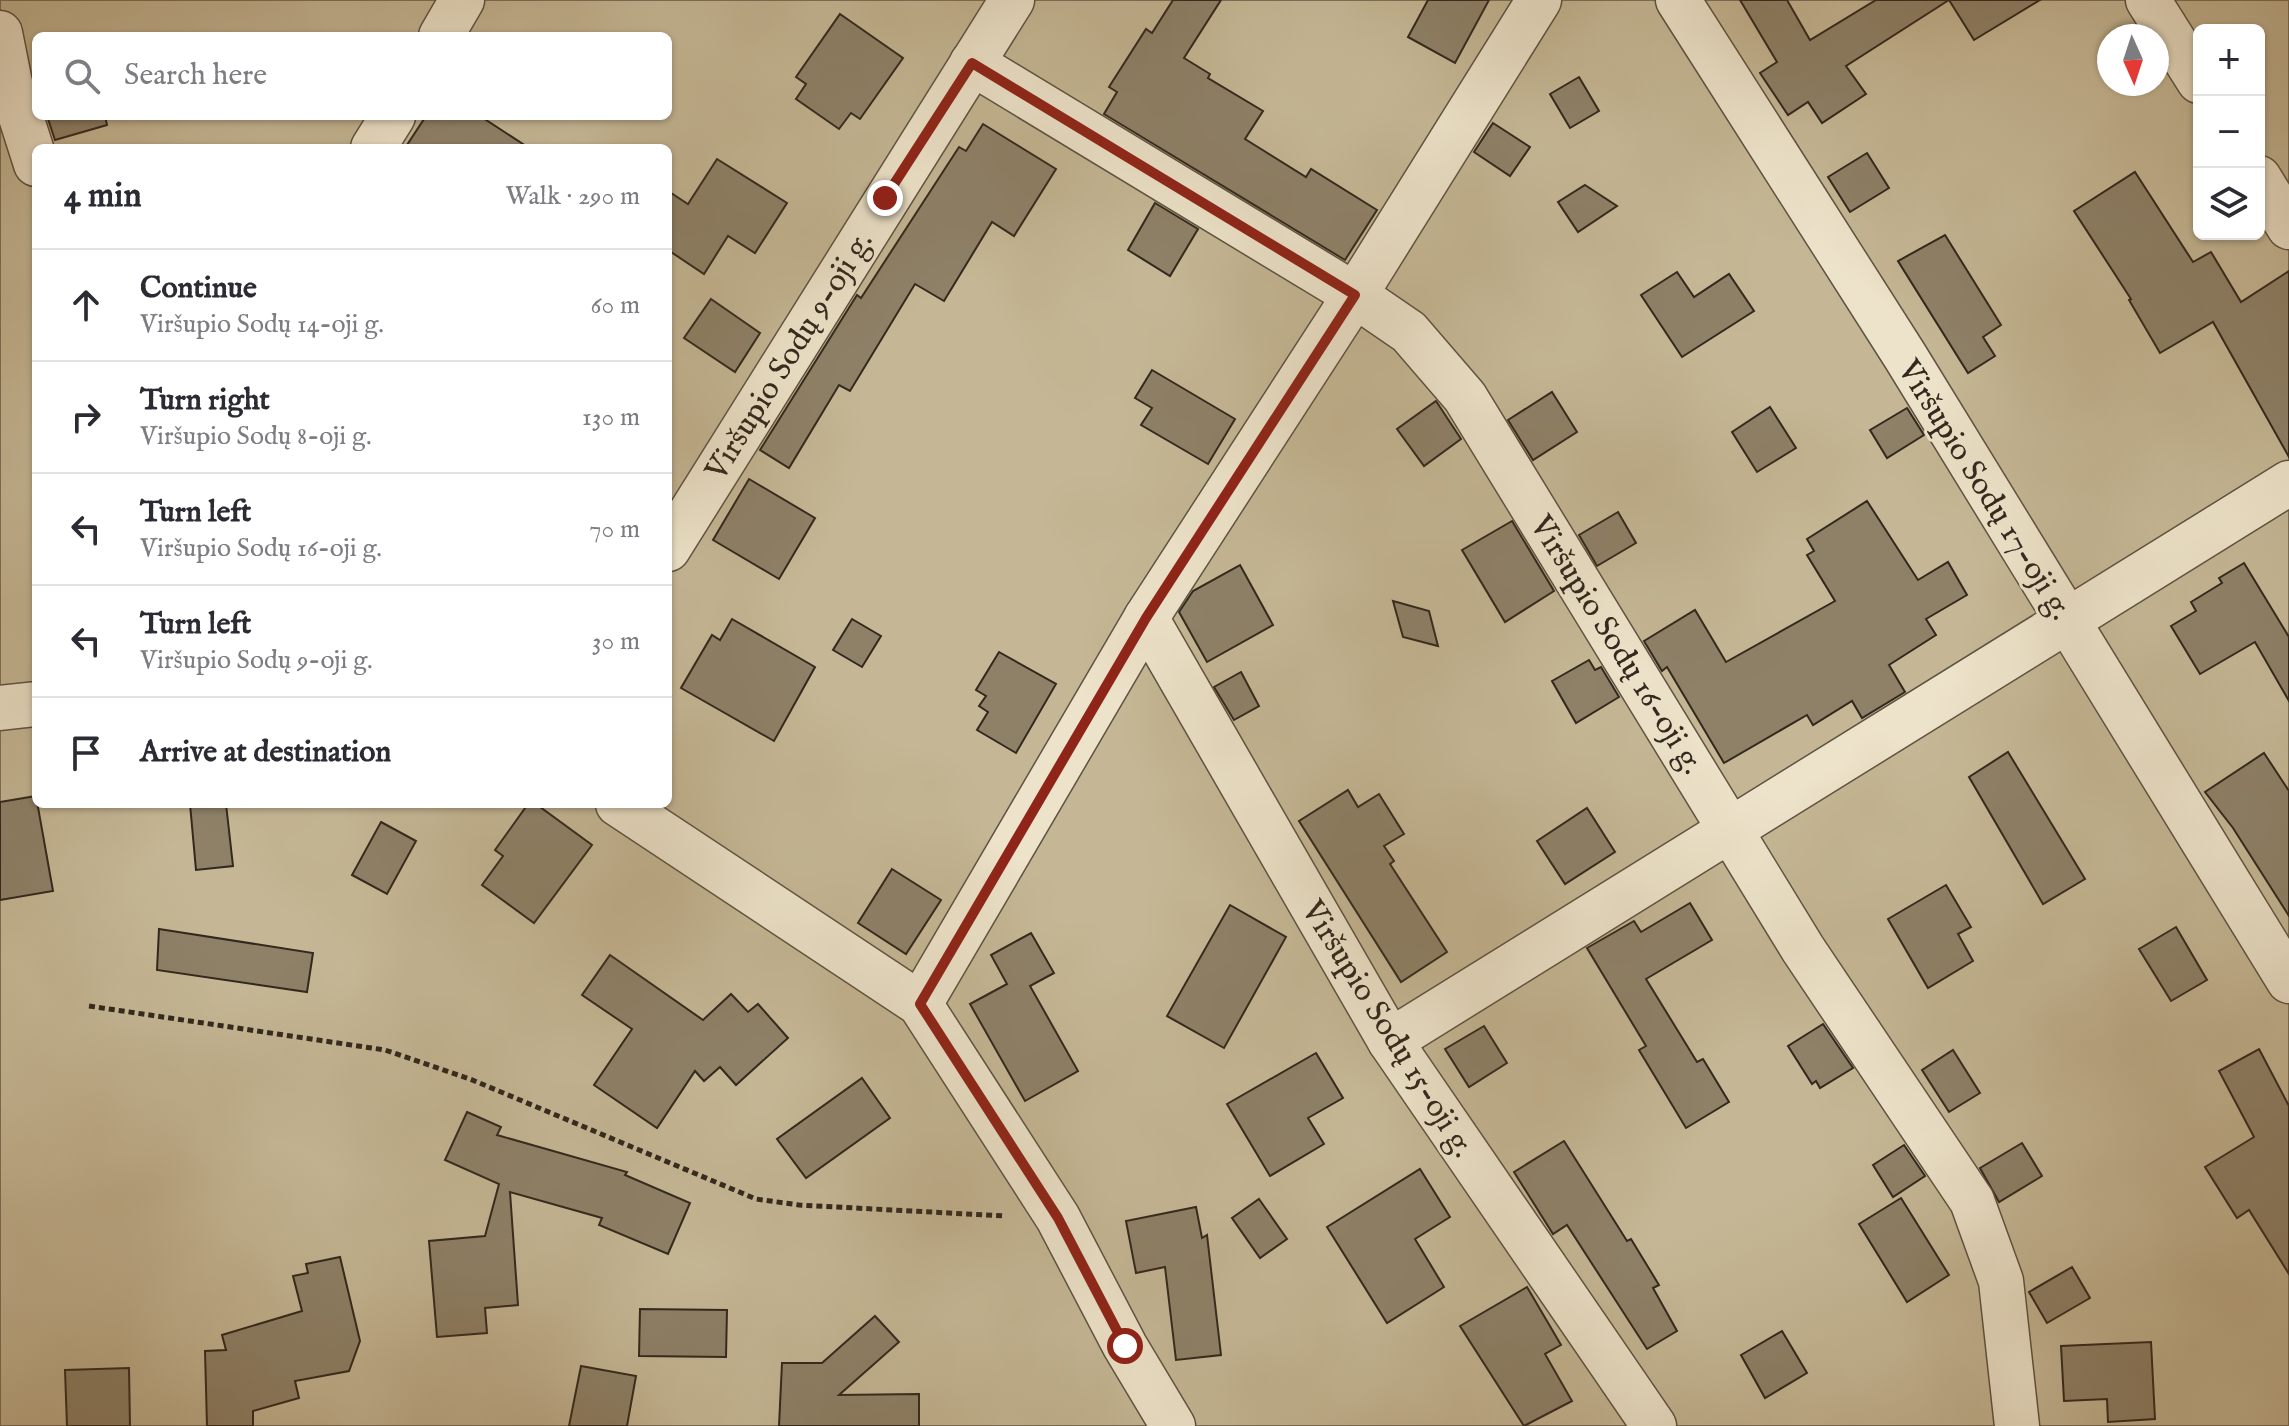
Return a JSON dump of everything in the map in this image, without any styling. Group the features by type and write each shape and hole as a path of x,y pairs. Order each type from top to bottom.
{"street":[{"path":"443,32 462,0"},
{"name":"Viršupio Sodų 9-oji g.","path":"672,543 1012,0"},
{"path":"920,1004 1146,618 1355,295 1539,0"},
{"name":"Viršupio Sodų 17-oji g.","path":"1678,0 1740,93 2289,981"},
{"path":"2148,0 2193,71"},
{"path":"0,33 10,83 32,152"},
{"name":"Viršupio Sodų 16-oji g.","path":"972,63 1355,295 1409,332 1465,397 1731,826 1803,949 1972,1201 2001,1281 2017,1426"},
{"path":"376,144 390,120"},
{"path":"2265,188 2289,227"},
{"path":"1390,1041 1731,826 2289,483"},
{"name":"Viršupio Sodų 15-oji g.","path":"1146,618 1390,1041 1654,1426"},
{"path":"0,708 32,704"},
{"path":"624,808 920,1004 1058,1218 1125,1346 1173,1426"}],"path":[{"path":"89,1006 385,1050 470,1079 756,1199 799,1205 1058,1218"}],"shaded area":[{"path":"0,0 2289,0 2289,1426 0,1426"}],"building":[{"path":"1173,0 1221,0 1184,58 1210,74 1208,78 1263,111 1245,139 1306,177 1311,169 1377,210 1345,260 1104,114 1117,92 1109,87 1146,29 1152,33"},
{"path":"1428,0 1489,0 1455,63 1408,37"},
{"path":"1740,0 1787,0 1810,40 1876,0 1949,0 1846,66 1866,94 1822,123 1808,102 1788,115 1760,73 1777,62"},
{"path":"1949,0 2040,0 1974,40"},
{"path":"840,14 903,58 860,119 851,113 839,129 796,99 806,84 796,77"},
{"path":"1579,77 1599,111 1570,128 1550,94"},
{"path":"48,120 106,120 107,125 55,140"},
{"path":"423,120 486,120 523,144 408,144"},
{"path":"1493,123 1530,147 1510,176 1474,152"},
{"path":"983,124 1056,169 1014,236 992,222 944,301 915,284 850,391 839,385 789,468 760,450 857,295 861,298 959,147 966,151"},
{"path":"1867,153 1889,188 1850,212 1828,177"},
{"path":"717,159 787,203 755,253 728,236 704,274 672,253 672,194 688,204"},
{"path":"2135,172 2193,262 2211,252 2241,302 2289,271 2289,457 2213,322 2160,353 2131,299 2074,211"},
{"path":"1585,185 1617,206 1578,232 1558,202"},
{"path":"1155,203 1198,229 1170,276 1128,250"},
{"path":"1945,235 2001,325 1983,337 1995,356 1968,373 1898,261"},
{"path":"1677,272 1694,297 1729,274 1754,311 1682,357 1641,295"},
{"path":"711,299 760,333 735,372 684,338"},
{"path":"1152,370 1235,419 1208,464 1141,425 1152,408 1135,398"},
{"path":"1552,392 1577,432 1533,460 1508,420"},
{"path":"1436,401 1461,439 1424,466 1397,429"},
{"path":"1770,407 1796,448 1757,472 1732,432"},
{"path":"1907,408 1924,435 1887,458 1870,430"},
{"path":"749,479 815,518 779,579 713,540"},
{"path":"1867,501 1918,580 1948,562 1967,595 1926,619 1936,635 1889,665 1905,692 1862,718 1852,701 1813,725 1807,715 1724,763 1667,667 1662,671 1644,641 1695,610 1726,662 1835,601 1807,555 1814,551 1807,539"},
{"path":"1618,512 1636,543 1597,566 1579,535"},
{"path":"1512,521 1554,591 1505,622 1462,550"},
{"path":"2244,563 2289,637 2289,701 2255,642 2200,674 2171,626 2196,611 2191,602 2222,583 2219,578"},
{"path":"1240,565 1273,625 1207,662 1179,612 1193,591"},
{"path":"1393,601 1429,611 1438,646 1403,637"},
{"path":"732,619 815,667 774,741 681,688 712,635 720,640"},
{"path":"852,619 881,636 862,667 833,650"},
{"path":"999,652 1056,684 1016,753 977,730 988,712 979,706 986,696 976,690"},
{"path":"1589,660 1595,670 1601,667 1619,697 1576,723 1552,681"},
{"path":"1241,672 1259,706 1234,720 1214,687"},
{"path":"2008,752 2085,879 2043,904 1969,777"},
{"path":"2264,753 2289,791 2289,916 2233,828 2205,792"},
{"path":"1348,790 1358,807 1379,794 1404,834 1384,846 1394,861 1390,864 1447,952 1401,982 1299,821"},
{"path":"32,797 32,808 38,808 53,891 0,900 0,802"},
{"path":"190,808 226,808 233,866 196,870"},
{"path":"525,808 541,808 592,845 534,923 482,885 503,856 495,850"},
{"path":"1587,808 1615,852 1565,884 1537,841"},
{"path":"381,822 416,841 387,894 352,875"},
{"path":"892,869 941,900 906,954 858,923"},
{"path":"1946,885 1971,927 1958,934 1973,961 1928,988 1888,919"},
{"path":"1690,903 1712,940 1646,979 1697,1062 1703,1059 1729,1102 1686,1128 1639,1050 1646,1046 1587,948 1634,921 1641,932"},
{"path":"1230,905 1286,937 1224,1048 1167,1016"},
{"path":"2176,927 2207,980 2171,1001 2139,949"},
{"path":"159,929 313,953 307,992 157,970"},
{"path":"1031,933 1054,973 1030,986 1078,1071 1025,1101 970,1004 1007,984 991,955"},
{"path":"610,955 703,1020 731,994 748,1012 758,1004 788,1038 736,1085 720,1067 704,1081 695,1071 657,1128 594,1085 632,1029 582,995"},
{"path":"1823,1024 1853,1068 1820,1088 1816,1081 1812,1084 1788,1046"},
{"path":"1484,1026 1507,1063 1469,1087 1445,1049"},
{"path":"2259,1049 2289,1106 2289,1274 2249,1210 2237,1218 2205,1167 2254,1137 2219,1071"},
{"path":"1953,1050 1980,1093 1949,1112 1922,1070"},
{"path":"1316,1053 1343,1098 1308,1118 1324,1144 1270,1176 1227,1104"},
{"path":"862,1078 890,1118 806,1178 777,1139"},
{"path":"467,1112 501,1127 497,1135 627,1172 625,1175 690,1203 668,1254 599,1225 602,1218 510,1192 518,1305 485,1308 487,1333 437,1337 429,1241 485,1236 499,1184 445,1160"},
{"path":"1564,1141 1627,1241 1631,1239 1659,1285 1653,1288 1677,1331 1647,1349 1567,1225 1553,1234 1514,1172"},
{"path":"2022,1143 2042,1176 1999,1202 1980,1168"},
{"path":"1904,1145 1925,1176 1893,1197 1873,1165"},
{"path":"1420,1169 1450,1217 1415,1239 1444,1287 1387,1323 1327,1227"},
{"path":"1901,1198 1949,1275 1907,1302 1859,1224"},
{"path":"1259,1199 1287,1239 1260,1258 1232,1218"},
{"path":"1196,1207 1202,1238 1207,1235 1221,1355 1176,1360 1165,1267 1136,1273 1126,1221"},
{"path":"340,1257 360,1341 349,1371 295,1381 299,1398 253,1411 253,1426 207,1426 205,1351 226,1350 222,1335 302,1311 293,1276 308,1273 306,1264"},
{"path":"2072,1267 2090,1298 2047,1323 2029,1292"},
{"path":"1527,1287 1561,1345 1545,1354 1572,1401 1524,1426 1460,1326"},
{"path":"640,1309 727,1310 726,1357 639,1356"},
{"path":"875,1316 899,1342 839,1395 919,1394 919,1426 779,1426 782,1363 822,1363"},
{"path":"1782,1331 1807,1373 1765,1398 1741,1355"},
{"path":"2151,1342 2155,1419 2108,1422 2107,1399 2064,1401 2061,1346"},
{"path":"581,1366 636,1376 627,1426 569,1426"},
{"path":"129,1368 130,1426 67,1426 65,1370"}],"route":[{"path":"885,198 972,63 1355,295 1146,618 920,1004 1058,1218 1125,1346"}]}
